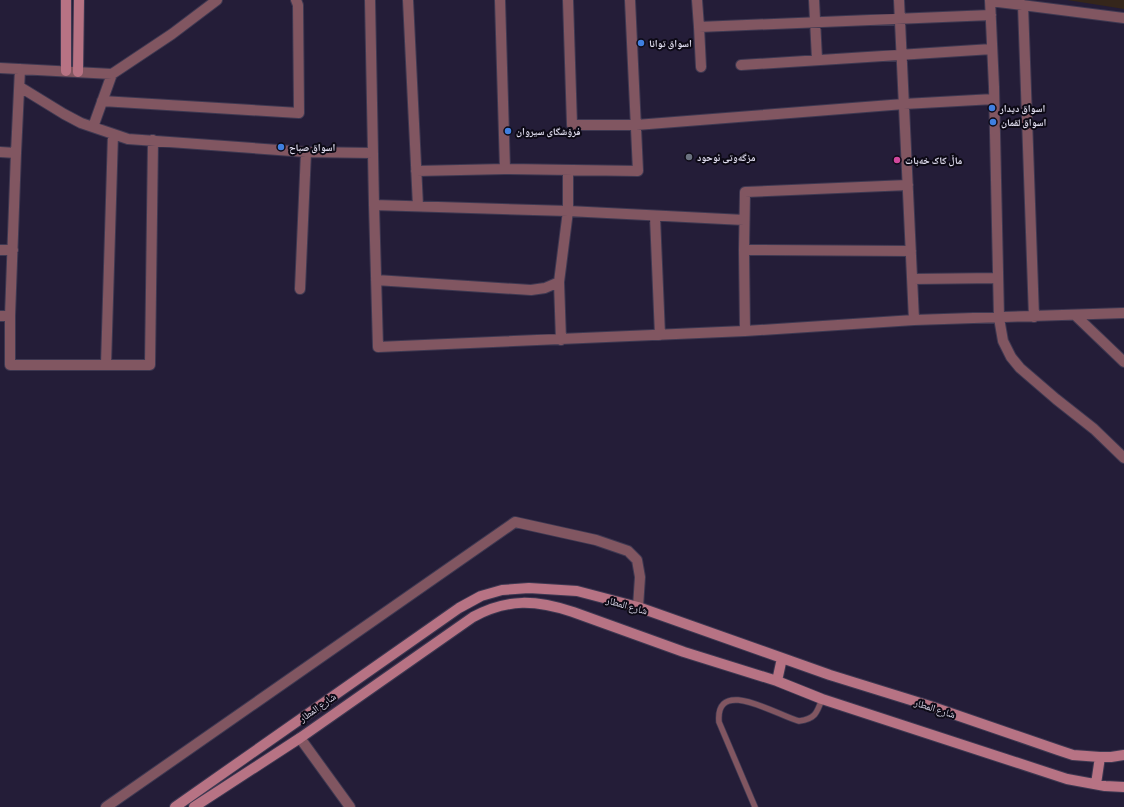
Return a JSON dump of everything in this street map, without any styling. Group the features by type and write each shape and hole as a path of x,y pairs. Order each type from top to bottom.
{"main road":[{"path":"66,0 66,71"},
{"path":"78,72 79,0"},
{"name":"شارع المطار","path":"175,807 459,608 481,596 495,591 512,589 562,589 578,591 638,607 830,675 930,706 1073,755 1100,757 1124,755"},
{"name":"شارع المطار","path":"194,807 300,738 473,617 486,610 509,603 530,602 556,606 684,652 777,681 822,699 1067,779 1105,786 1124,787"},
{"path":"777,681 782,658"},
{"path":"1096,784 1100,757"}],"street":[{"path":"93,127 112,74 172,34 217,0"},
{"path":"102,101 299,113 298,5 296,0"},
{"path":"370,0 378,347 745,331 914,320 1076,316 1124,313"},
{"path":"408,0 418,206"},
{"path":"500,0 505,169"},
{"path":"568,0 572,125 636,125 904,104 994,99"},
{"path":"416,172 505,169 638,171 630,0"},
{"path":"697,0 701,67"},
{"path":"814,0 817,59"},
{"path":"899,0 914,320"},
{"path":"1124,18 990,0 999,318 1003,341 1011,357 1020,368 1094,429 1124,458"},
{"path":"1023,5 1034,317"},
{"path":"698,27 991,15"},
{"path":"741,65 992,49"},
{"path":"0,68 112,74"},
{"path":"20,69 13,250 5,316 10,365 150,364 153,140"},
{"path":"20,87 64,114 93,127 128,139 306,152 373,153"},
{"path":"106,365 113,134"},
{"path":"0,152 16,153"},
{"path":"300,289 306,152"},
{"path":"561,340 559,282 568,211 568,170"},
{"path":"745,331 745,192 908,185"},
{"path":"374,205 568,211 744,220"},
{"path":"655,216 660,335"},
{"path":"0,250 13,250"},
{"path":"744,250 911,251"},
{"path":"912,279 998,278"},
{"path":"376,280 531,290 545,288 559,282"},
{"path":"1076,316 1124,362"},
{"path":"106,807 515,522 596,540 628,551 637,560 640,576 638,607"},
{"path":"300,738 350,807"}],"lane":[{"path":"755,807 719,722 720,709 726,702 739,699 750,701 799,721 812,718 816,713 822,699"}],"shaded area":[{"path":"1067,0 1124,0 1124,9 1099,5"}],"place":[{"name":"اسواق توانا","path":"641,43"},
{"name":"اسواق ديدار","path":"992,108"},
{"name":"اسواق لقمان","path":"993,122"},
{"name":"فرۆشگای سیروان","path":"508,131"},
{"name":"اسواق صباح","path":"281,147"},
{"name":"مزگەوتی ئوحود","path":"689,157"},
{"name":"ماڵ کاک خەبات","path":"897,160"}]}
